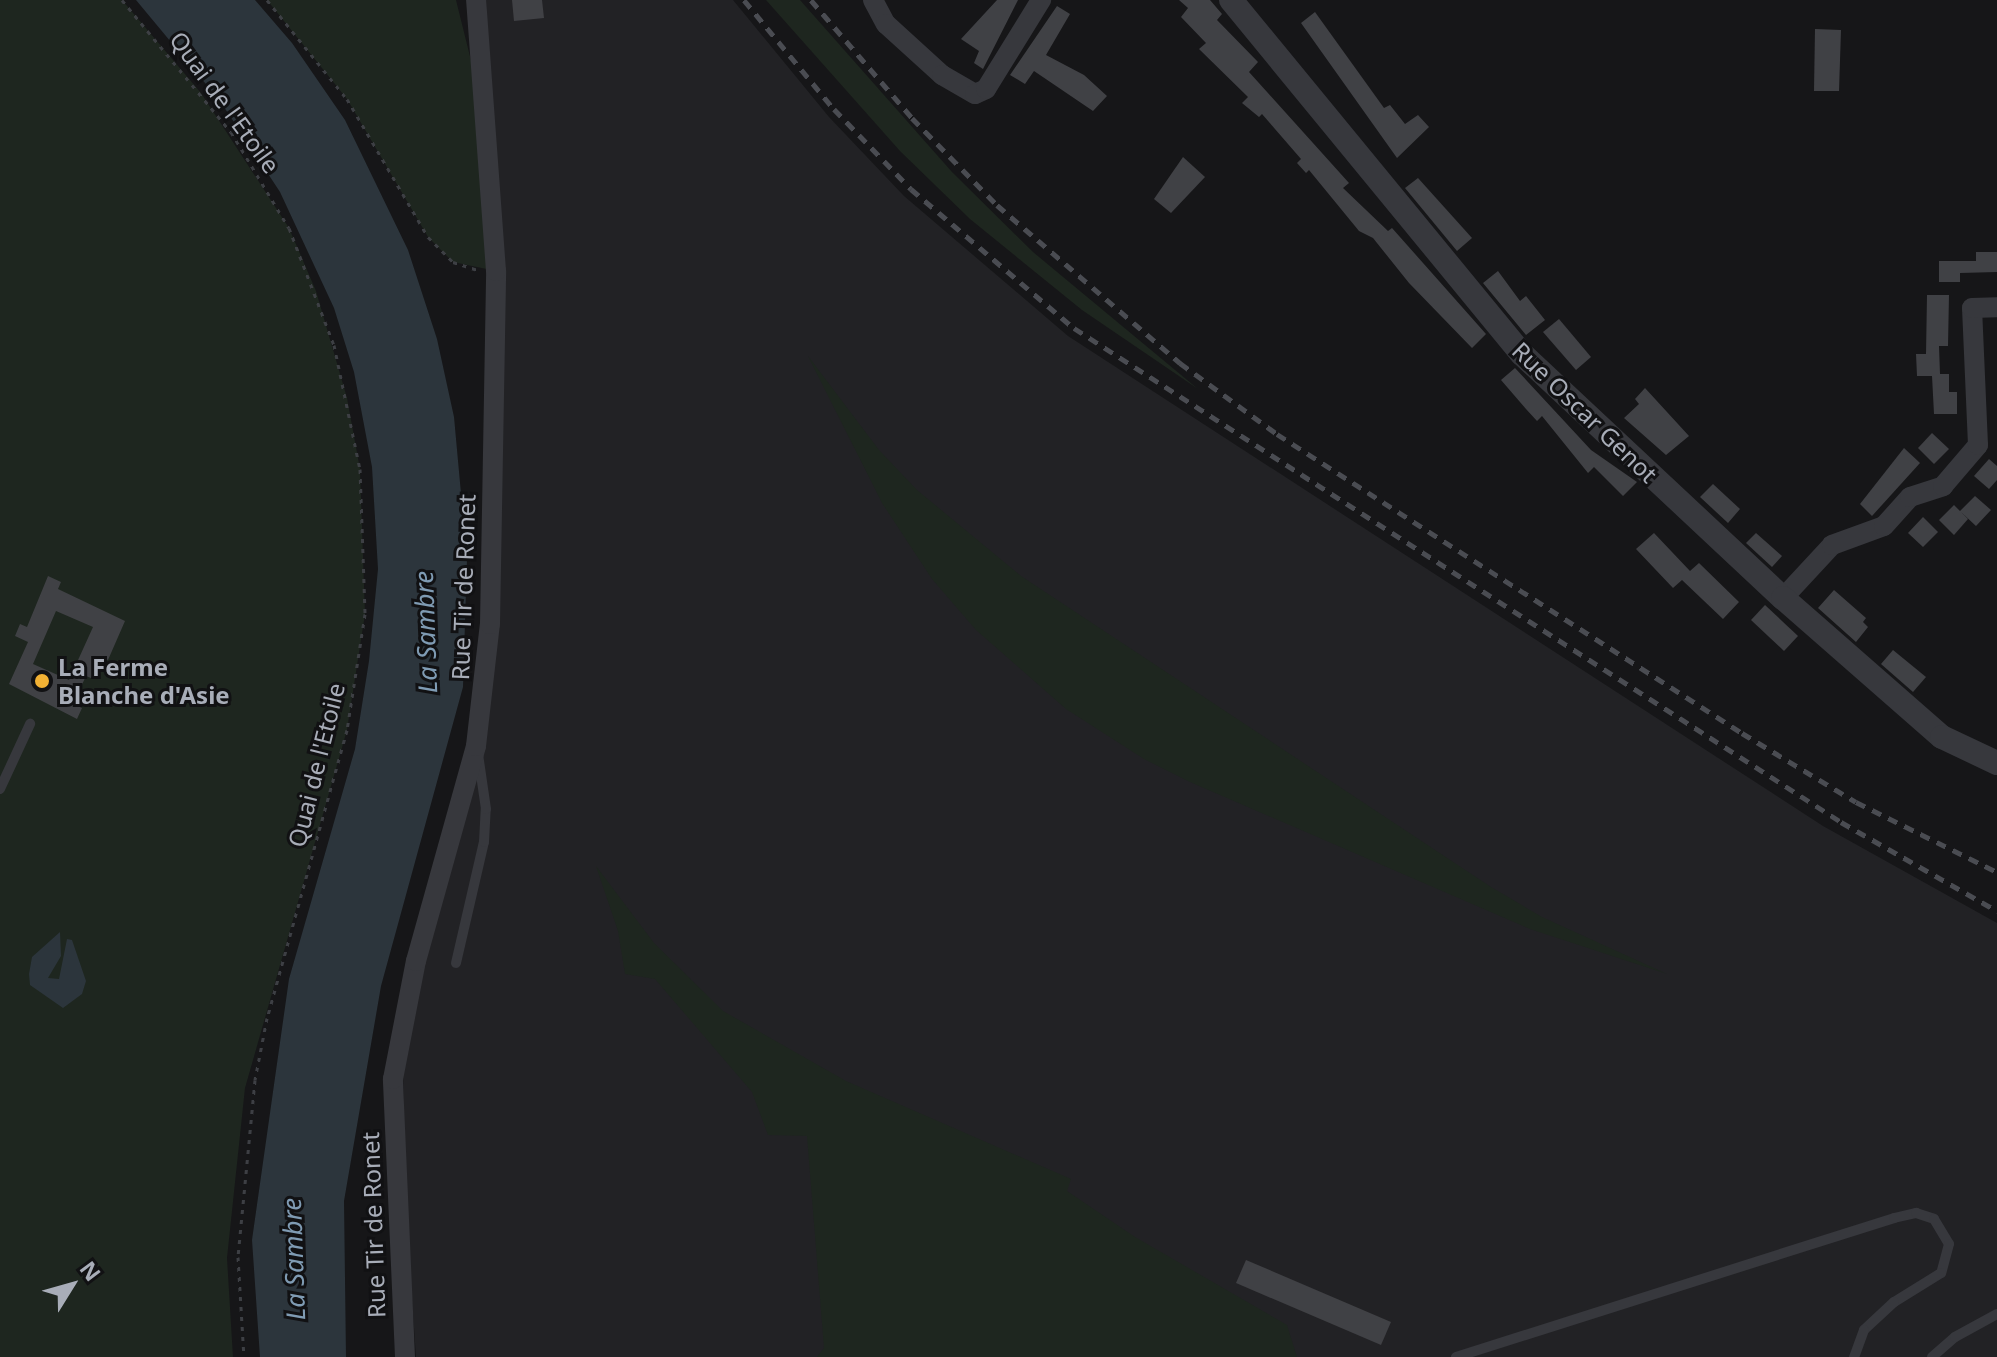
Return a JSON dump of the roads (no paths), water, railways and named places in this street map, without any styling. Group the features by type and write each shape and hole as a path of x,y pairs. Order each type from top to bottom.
{"street":[{"name":"Rue Tir de Ronet","path":"405,1357 393,1079 416,961 476,746 490,624 496,271 476,0"},
{"path":"873,0 897,34 942,75 975,94 986,89 1041,0"},
{"name":"Rue Oscar Genot","path":"1231,0 1522,354 1783,598 1942,737 1997,763"},
{"path":"1783,598 1832,545 1884,526 1910,497 1943,486 1978,445 1972,308 1997,307"}],"lane":[{"path":"0,789 30,724"},
{"path":"456,963 484,842 486,809 476,746"},
{"path":"1456,1357 1894,1218 1916,1213 1934,1219 1949,1244 1941,1273 1894,1302 1864,1330 1853,1355"},
{"path":"1932,1357 1955,1337 1997,1314"}],"water":[{"name":"La Sambre","path":"136,0 255,0 292,43 345,120 408,250 437,339 454,417 467,559 463,687 381,986 344,1201 346,1357 260,1357 252,1240 289,979 355,749 369,661 378,569 372,467 354,372 334,308 280,192 220,101"},
{"path":"60,932 61,956 48,978 59,979 67,939 72,940 86,981 82,994 63,1008 30,985 29,974 32,957"}],"railway":[{"path":"744,0 834,109 911,189 1074,328 1841,822 1997,911"},
{"path":"811,0 912,118 997,205 1180,363 1277,434 1742,733 1856,802 1997,872"}],"place":[{"name":"La Ferme Blanche d'Asie","path":"42,681"}]}
